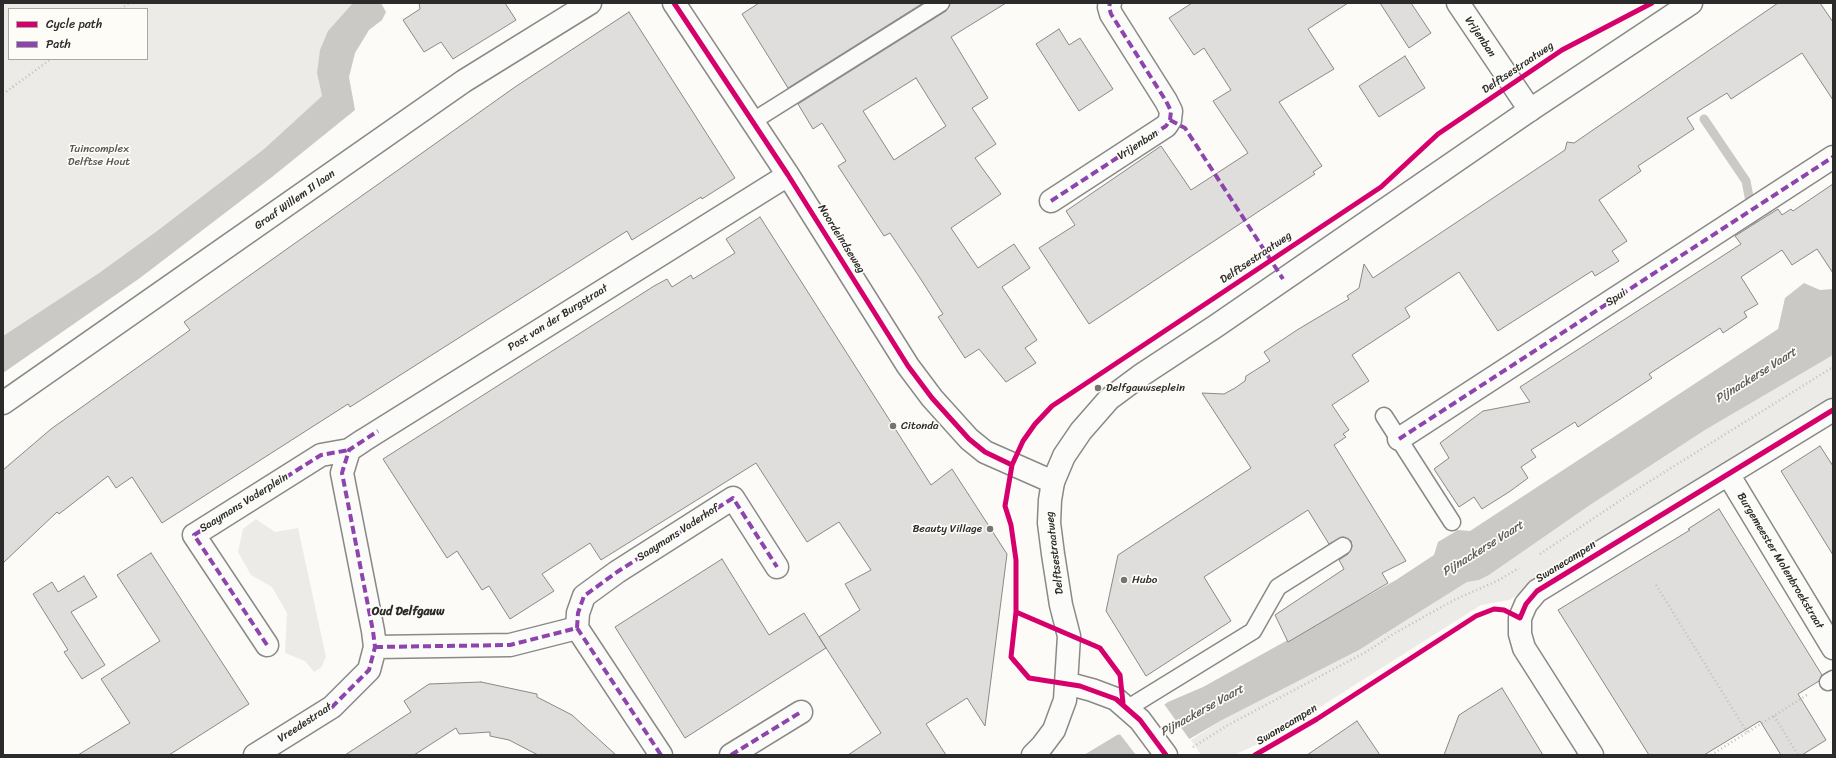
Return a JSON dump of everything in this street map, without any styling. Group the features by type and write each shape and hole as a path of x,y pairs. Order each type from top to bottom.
{"street":[{"name":"Graaf Willem II laan","path":"3,403 464,82 590,3"},
{"name":"Noordeindseweg","path":"674,3 788,175 908,366 932,398 969,439 984,452 1053,482"},
{"name":"Vrijenban","path":"1051,201 1166,126 1170,120 1171,112 1166,101 1110,14 1110,3"},
{"name":"Vrijenban","path":"1458,3 1530,110"},
{"name":"Delftsestraatweg","path":"1033,755 1054,730 1065,700 1068,636 1061,605 1049,523 1050,500 1053,482 1064,456 1080,432 1109,399 1530,110 1691,3"},
{"name":"Spui","path":"1399,439 1833,157"},
{"name":"Post van der Burgstraat","path":"349,450 788,175"},
{"name":"Swanecampen","path":"1592,755 1524,648 1520,634 1520,618 1526,604 1537,591 1833,410"},
{"path":"349,450 342,473 375,647 510,645 577,628 661,755"},
{"name":"Saaymans Vaderplein","path":"267,645 194,535 321,455 349,450"},
{"name":"Burgemeester Molenbroekstraat","path":"1728,474 1833,648"},
{"name":"Saaymans Vaderhof","path":"577,628 578,613 584,596 617,572 733,498 777,566"},
{"name":"Vreedestraat","path":"255,755 332,707 369,670 375,647"},
{"path":"1066,683 1106,694 1116,699 1134,714 1166,755"},
{"path":"731,755 801,712"}],"lane":[{"path":"753,121 941,3"},
{"path":"1384,416 1452,522"},
{"path":"1134,714 1253,631 1278,587 1343,546"}],"path":[{"path":"3,94 50,60"},
{"path":"1535,558 1638,488 1833,367"},
{"path":"1187,751 1228,725 1366,652 1395,633 1454,600 1497,581 1523,566"},
{"path":"1656,585 1747,732"},
{"path":"1712,755 1830,680"},
{"path":"1774,716 1798,755"}],"green space":[{"name":"Tuincomplex Delftse Hout","path":"3,3 353,3 317,73 322,96 264,149 157,231 99,273 3,336"},
{"path":"1833,355 1833,398 1509,600 1481,605 1271,738 1234,755 1201,755 1191,740 1222,720 1359,650 1467,582 1479,580 1489,575 1590,505 1705,430"},
{"path":"256,519 275,532 298,528 326,657 321,668 314,672 305,661 285,653 287,613 272,587 251,575 238,552 243,529"}],"water":[{"path":"353,3 381,3 386,12 382,20 369,30 355,53 349,77 355,110 272,177 140,278 3,373 3,336 99,273 157,231 264,149 322,96 317,73 320,50 328,31"},
{"name":"Pijnackerse Vaart","path":"1804,283 1820,290 1833,289 1833,355 1705,430 1590,505 1489,575 1479,580 1467,582 1359,650 1222,720 1162,755 1084,755 1117,735 1122,734 1168,702 1203,687 1396,580 1434,555 1438,542 1458,530 1470,531 1778,329 1785,298"}],"pier":[{"path":"1164,704 1190,740 1166,755 1136,755 1119,733"}],"building":[{"path":"419,3 505,3 516,20 453,59 441,42 424,52 403,20 420,9"},
{"path":"759,3 923,3 788,88 742,14"},
{"path":"950,3 1006,3 951,37 988,98 972,108 996,144 975,158 1001,194 951,228 978,268 1014,244 1030,268 1002,287 1037,340 1025,348 1036,363 1006,382 979,349 965,358 938,317 943,314 920,278 890,233 884,236 838,166 846,161 822,123 813,129 798,104 946,11","holes":["916,78 946,126 894,160 863,111"]},
{"path":"1192,3 1348,3 1308,29 1334,69 1279,102 1322,166 1313,172 1315,174 1089,324 1039,248 1075,225 1066,211 1161,146 1191,190 1248,153 1213,101 1231,90 1204,48 1194,55 1169,18"},
{"path":"1380,3 1411,3 1431,33 1409,48"},
{"path":"1778,3 1820,3 1833,22 1833,100 1802,53 1731,99 1727,93 1687,118 1694,129 1638,166 1641,171 1599,200 1627,241 1612,251 1619,261 1595,276 1592,271 1498,331 1459,272 1405,308 1410,317 1352,355 1369,381 1332,405 1349,430 1343,434 1346,437 1334,445 1406,561 1382,573 1388,583 1288,642 1275,615 1344,569 1339,560 1348,554 1352,546 1351,541 1343,537 1329,544 1308,510 1204,577 1231,621 1146,676 1106,611 1118,555 1251,468 1202,393 1224,394 1235,388 1245,381 1246,376 1270,361 1264,352 1297,330 1349,299 1347,296 1359,288 1364,264 1373,278 1565,150 1567,142 1574,143"},
{"path":"629,12 735,178 702,199 701,197 632,240 627,231 350,407 348,404 162,523 132,477 116,488 108,476 59,514 57,512 3,563 3,470 51,429 190,330 184,322 515,87"},
{"path":"1059,29 1069,45 1080,38 1113,89 1079,111 1036,44"},
{"path":"1405,56 1425,88 1379,117 1359,86"},
{"path":"1833,184 1833,273 1817,249 1792,265 1782,250 1741,277 1758,304 1744,312 1747,317 1723,333 1720,328 1649,374 1652,378 1578,427 1575,422 1531,450 1536,457 1521,467 1528,478 1509,492 1482,509 1474,497 1459,507 1434,469 1449,458 1440,443 1483,411 1530,402 1520,387 1741,244 1735,236 1778,209 1782,215 1791,209 1793,211"},
{"path":"760,217 931,485 952,469 1007,554 985,726 967,698 926,724 946,755 848,755 881,733 819,637 860,610 845,584 871,570 839,522 807,542 756,463 601,560 590,543 542,574 554,591 510,619 489,586 482,590 457,551 447,558 383,459 654,286 667,279 672,287 691,275 693,279 735,253 726,239"},
{"path":"1820,446 1833,466 1833,555 1781,471"},
{"path":"1719,509 1822,675 1819,681 1798,694 1826,740 1802,755 1781,755 1760,721 1704,755 1649,755 1558,610 1690,530 1688,529"},
{"path":"151,553 249,704 169,755 78,755 130,723 101,679 160,641 117,575"},
{"path":"722,559 769,635 804,613 826,648 685,738 615,627"},
{"path":"84,576 97,597 71,612 105,665 82,679 64,652 68,650 33,594 52,582 58,592"},
{"path":"481,682 537,694 537,697 572,715 616,755 538,755 509,740 490,736 490,732 459,734 456,728 414,755 345,755 411,712 404,701 429,684"},
{"path":"1502,688 1543,755 1444,755 1459,715"},
{"path":"1357,721 1380,755 1307,755"}],"waterway":[{"path":"1704,119 1746,181 1754,222"}],"marked path":[{"path":"1051,201 1166,126 1170,120 1171,111 1166,101 1111,14 1109,7 1110,3"},
{"path":"1170,120 1185,128 1283,279"},
{"path":"1399,439 1833,157"},
{"path":"311,720 332,707 369,670 375,647 342,473 349,450 378,431"},
{"path":"267,645 194,535 321,455 349,450"},
{"path":"375,647 510,645 577,628 578,613 584,596 617,572 733,498 777,567"},
{"path":"577,628 661,755"},
{"path":"731,755 801,712"}],"cycle path":[{"path":"674,3 788,175 908,366 932,398 969,439 985,452 1012,465"},
{"path":"1166,755 1140,720 1116,699 1080,686 1029,678 1011,657 1016,612 1016,560 1011,525 1005,506 1012,465 1023,441 1035,424 1052,406 1381,187 1438,134 1562,50 1652,3"},
{"path":"1255,755 1317,719 1476,616 1494,609 1504,610 1520,618 1526,604 1537,591 1833,410"},
{"path":"1016,612 1100,648 1120,675 1123,703"}],"place":[{"name":"Delfgauwseplein","path":"1098,388"},
{"name":"Citonda","path":"893,426"},
{"name":"Beauty Village","path":"990,529"},
{"name":"Hubo","path":"1124,580"}],"district":[{"name":"Oud Delfgauw","path":"408,612"}]}
